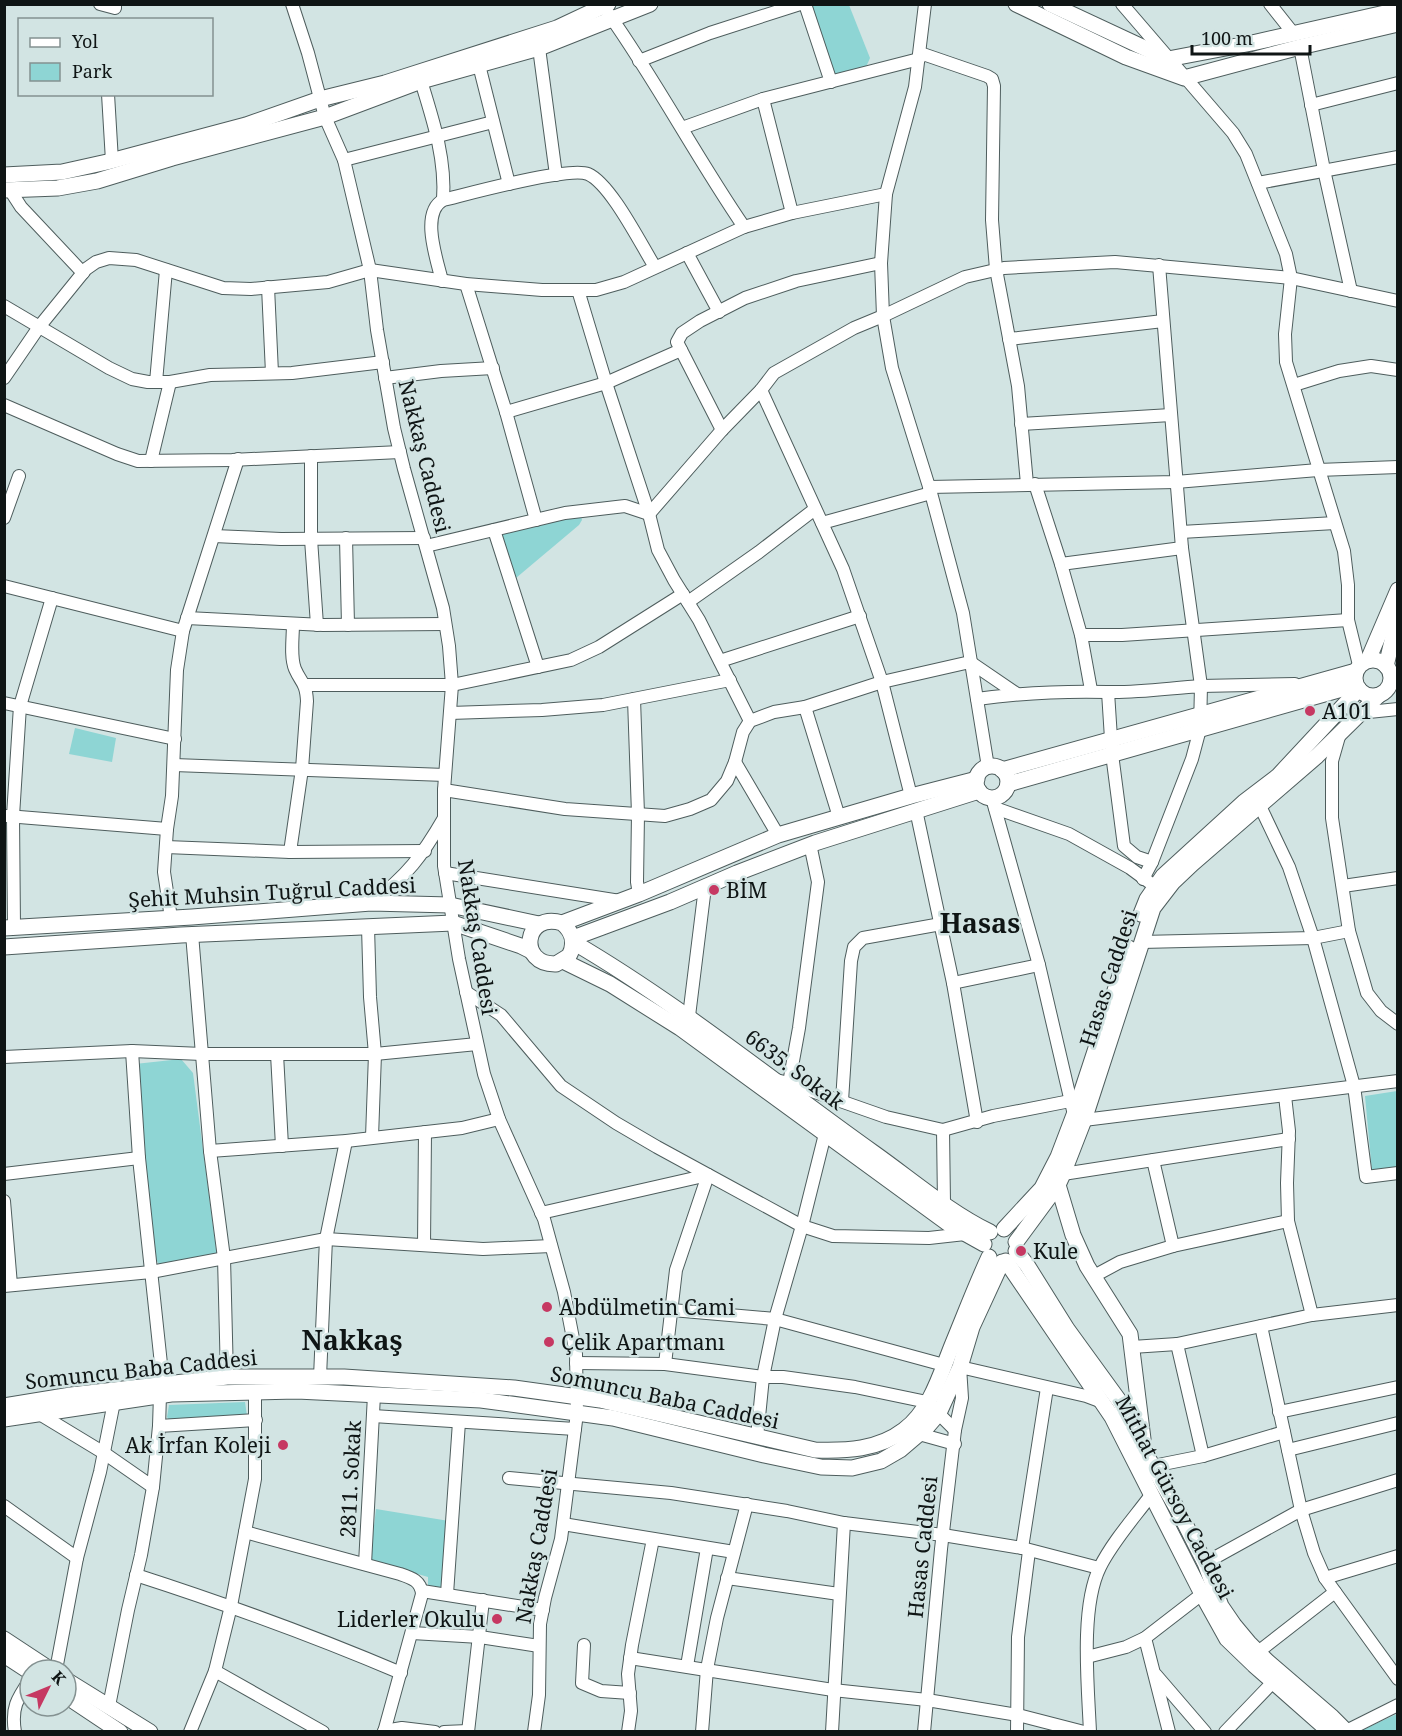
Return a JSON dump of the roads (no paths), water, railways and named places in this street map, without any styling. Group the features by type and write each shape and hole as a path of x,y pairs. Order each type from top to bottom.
{"main road":[{"path":"4,175 62,172 112,161 246,125 320,99 385,83 547,31 607,8 650,4"},
{"path":"1016,4 1126,57 1184,78 1296,40 1398,10"},
{"path":"1050,4 1168,59 1252,43 1296,40 1398,24"},
{"path":"7,190 58,188 97,181 172,158 325,117 421,81 539,48 607,8"},
{"name":"Hasas Caddesi","path":"1001,1247 1060,1179 1076,1112 1146,899 1149,882 1278,776 1359,674 1398,590"},
{"path":"1359,674 1364,694 1371,696 1389,688 1398,616"},
{"path":"1008,784 1112,747 1359,674 1378,660 1391,667"},
{"path":"1201,722 1310,684 1359,674"},
{"name":"Hasas Caddesi","path":"1001,1247 1042,1188 1058,1157 1153,908 1192,864 1311,761 1359,713 1389,688"},
{"path":"986,794 981,771 1112,747"},
{"path":"562,923 639,894 778,836 838,817 914,803 986,794 1001,796 1008,784 1007,776 995,768"},
{"path":"573,940 914,803"},
{"name":"Şehit Muhsin Tuğrul Caddesi","path":"9,928 371,903 450,905 539,924"},
{"path":"554,921 562,923 568,928 573,940 569,956 563,961 548,964 535,957 531,951 530,936 539,924 554,921"},
{"name":"Şehit Muhsin Tuğrul Caddesi","path":"4,947 192,934 453,923 531,951"},
{"name":"6635. Sokak","path":"573,940 689,1016 1001,1247"},
{"name":"6635. Sokak","path":"563,961 610,984 680,1028 950,1225 965,1234 1001,1247"},
{"name":"Mithat Gürsoy Caddesi","path":"1060,1179 1073,1235 1087,1266 1130,1334 1144,1451"},
{"name":"Mithat Gürsoy Caddesi","path":"1001,1247 1112,1417 1227,1639 1330,1731"},
{"name":"Mithat Gürsoy Caddesi","path":"1001,1247 1027,1265 1067,1329 1120,1402 1205,1563 1221,1606 1258,1652 1346,1731"},
{"name":"Somuncu Baba Caddesi","path":"4,1419 114,1402 160,1390 228,1377 320,1377 514,1388 600,1400 816,1450 863,1449 883,1442 905,1430 927,1402 1001,1247"},
{"name":"Somuncu Baba Caddesi","path":"4,1406 71,1395 160,1390 297,1391 480,1400 613,1418 821,1467 852,1468 881,1461 900,1450 939,1413 960,1367 1001,1247"},
{"path":"4,1639 35,1658"},
{"path":"4,1655 18,1664"},
{"path":"78,1687 150,1731"},
{"path":"78,1704 113,1729"}],"street":[{"path":"100,4 114,11"},
{"name":"Nakkaş Caddesi","path":"291,4 308,53 325,117 344,160 370,270 383,362 400,452 445,624 452,685 444,790 445,873 483,1074 541,1213 564,1292 576,1363 577,1413 561,1539 543,1610 539,1646 539,1695 534,1731"},
{"path":"639,61 710,33 800,4"},
{"path":"805,4 831,82"},
{"path":"925,4 919,56 907,117 886,194 881,263 883,316 892,368 930,490 960,602 977,699 995,768"},
{"path":"1122,4 1233,133 1246,154 1286,254 1291,278 1285,334 1286,362 1344,551 1348,585 1348,620 1359,674"},
{"path":"1269,4 1296,40 1351,291"},
{"path":"607,8 715,185 744,226"},
{"path":"539,48 556,175"},
{"path":"682,128 763,99 919,56 987,76 992,80 994,86 992,220 996,269 1018,386 1021,424 1031,484 1061,564 1081,635 1091,690"},
{"path":"479,65 509,184"},
{"path":"421,81 438,136 444,187 443,200"},
{"path":"1311,105 1398,84"},
{"path":"108,96 112,161"},
{"path":"763,99 792,213"},
{"path":"344,160 493,122"},
{"path":"1258,183 1398,157"},
{"path":"442,281 433,242 431,224 433,208 443,200 572,172 587,174 600,183 614,200 655,267"},
{"path":"7,190 83,273"},
{"path":"4,378 39,327 83,273 96,262 109,258 136,260 223,288 328,282 370,270 466,284 542,290 596,290 655,267 744,226 792,213 886,194"},
{"path":"687,253 718,312"},
{"path":"649,514 722,430 761,390 774,372 854,328 965,277 996,269 1115,262 1291,278 1398,301"},
{"path":"722,430 677,342 682,333 745,298 796,281 881,263"},
{"path":"986,794 1069,834 1130,868 1149,882 1152,862 1192,759 1201,722 1201,686 1182,548 1159,265"},
{"path":"156,382 166,270"},
{"path":"466,284 493,368 536,520"},
{"path":"268,287 272,373"},
{"path":"578,290 658,549 720,661 750,721"},
{"path":"4,306 109,368 132,379 170,382 210,375 272,373 383,362"},
{"path":"1009,339 1162,321"},
{"path":"506,412 606,383 681,350"},
{"path":"1294,385 1339,371 1371,366 1398,370"},
{"path":"386,378 441,371 493,368"},
{"path":"151,461 170,382"},
{"path":"761,390 843,569 882,682 914,803 941,924 977,1122"},
{"path":"4,405 117,454 138,460 238,459 400,452"},
{"path":"1021,424 1171,415"},
{"path":"311,456 311,539 317,625"},
{"path":"171,918 164,872 174,765 177,670 187,618 238,459"},
{"path":"822,523 930,490 1031,484 1176,482 1318,470 1398,467"},
{"path":"4,518 19,476"},
{"path":"214,536 425,542 494,530 565,513 625,506 649,514"},
{"path":"305,685 452,685 571,660 599,647 685,598 759,552 815,508"},
{"path":"1181,532 1335,523"},
{"path":"494,530 538,667"},
{"path":"346,538 348,625"},
{"path":"1061,564 1182,548"},
{"path":"4,586 183,632"},
{"path":"9,928 9,816 20,706 52,598"},
{"path":"720,661 860,616"},
{"path":"187,618 317,625 445,624"},
{"path":"1081,635 1122,635 1348,620"},
{"path":"290,852 302,769 307,701 305,685 294,668 293,624"},
{"path":"444,790 565,809 665,816 711,800 727,781 735,762 742,732 750,721 774,712 805,707 882,682 970,662 1017,694"},
{"path":"450,713 542,710 603,705 730,680"},
{"path":"977,699 1017,694 1091,690 1108,692 1201,686 1310,684"},
{"path":"1108,692 1124,846 1137,857 1152,862"},
{"path":"634,699 639,894"},
{"path":"4,703 175,739"},
{"path":"805,707 838,817"},
{"path":"1359,713 1398,709"},
{"path":"1340,732 1332,761 1332,818 1349,931 1367,993 1381,1011 1398,1024"},
{"path":"1311,761 1317,758 1323,760 1332,779"},
{"path":"735,762 778,836"},
{"path":"174,765 446,775"},
{"path":"986,794 1039,965 1076,1112"},
{"path":"1259,804 1289,867 1313,938 1354,1086 1366,1177 1398,1173"},
{"path":"9,816 167,829"},
{"path":"371,903 395,886 425,851 445,816"},
{"path":"789,1083 799,1028 818,882 810,844"},
{"path":"166,847 290,852 425,851"},
{"path":"445,873 621,901"},
{"path":"1343,886 1398,878"},
{"path":"689,1016 705,887"},
{"path":"842,1101 851,961 854,947 863,938 941,924"},
{"path":"368,927 370,997 375,1054 372,1137"},
{"path":"1141,942 1313,938 1349,931"},
{"path":"192,934 210,1151 224,1258 228,1377"},
{"path":"953,983 1039,965"},
{"path":"466,992 501,1015 561,1086 616,1123 802,1226 833,1236 929,1238 965,1234"},
{"path":"4,1057 132,1051 202,1054 375,1054 477,1044"},
{"path":"109,1706 153,1487 159,1426 161,1364 139,1158 132,1051"},
{"path":"277,1054 282,1146"},
{"path":"772,1079 886,1117 943,1130 993,1116 1285,1096 1398,1081"},
{"path":"1285,1096 1289,1139 1288,1221 1312,1315"},
{"path":"210,1151 346,1141 462,1128 500,1119"},
{"path":"943,1130 944,1203"},
{"path":"424,1245 425,1132"},
{"path":"757,1437 763,1377 774,1319 802,1226 825,1134"},
{"path":"1060,1179 1153,1160 1289,1139"},
{"path":"320,1377 326,1239 346,1141"},
{"path":"4,1174 139,1158"},
{"path":"1153,1160 1173,1246"},
{"path":"541,1213 708,1175"},
{"path":"665,1364 676,1270 708,1175"},
{"path":"4,1201 8,1286 151,1272 326,1239 483,1249 551,1246"},
{"path":"1094,1276 1120,1262 1173,1246 1288,1221"},
{"path":"1132,1347 1177,1344 1312,1315 1398,1305"},
{"path":"672,1310 774,1319 944,1365"},
{"path":"1261,1326 1301,1510 1314,1553 1325,1578 1398,1679"},
{"path":"1177,1344 1203,1456"},
{"path":"576,1363 665,1364 855,1387 927,1402 955,1430"},
{"path":"960,1367 1086,1396 1102,1402"},
{"name":"Hasas Caddesi","path":"924,1731 943,1535 955,1430 962,1398 960,1367"},
{"path":"1279,1412 1398,1387"},
{"path":"1017,1731 1018,1637 1025,1550 1047,1388"},
{"path":"190,1731 215,1671 231,1606 255,1479 255,1392"},
{"name":"2811. Sokak","path":"365,1564 374,1395"},
{"path":"57,1658 114,1402"},
{"path":"38,1413 104,1453 153,1487"},
{"path":"373,1416 575,1429"},
{"path":"159,1426 256,1420"},
{"path":"447,1594 459,1422"},
{"path":"1288,1450 1398,1423"},
{"path":"1153,1466 1203,1456 1284,1432"},
{"path":"919,1434 955,1444"},
{"path":"509,1478 671,1492 786,1510 843,1523 943,1535 1025,1550 1099,1568"},
{"path":"1205,1563 1301,1510 1398,1480"},
{"path":"1090,1731 1087,1657 1090,1606 1099,1568 1117,1538 1151,1495"},
{"path":"702,1731 707,1669 727,1578 747,1504"},
{"path":"4,1506 78,1558"},
{"path":"832,1731 843,1523"},
{"path":"563,1524 734,1552"},
{"path":"245,1532 365,1564 418,1582 422,1591 384,1731 402,1728 435,1731"},
{"path":"628,1731 631,1711 628,1674 630,1658 653,1539"},
{"path":"687,1666 707,1548"},
{"path":"1325,1578 1398,1556"},
{"path":"136,1575 231,1606 401,1673"},
{"path":"727,1578 839,1594"},
{"path":"422,1591 543,1610"},
{"path":"1258,1652 1335,1592"},
{"path":"1087,1657 1126,1647 1145,1638 1202,1594"},
{"path":"444,1731 468,1731 483,1600"},
{"path":"412,1633 480,1637 539,1646"},
{"path":"1145,1638 1169,1731"},
{"path":"584,1645 582,1683 601,1691 630,1693"},
{"path":"630,1658 833,1690 927,1700 1018,1715 1084,1731"},
{"path":"215,1671 323,1731"},
{"path":"1154,1671 1205,1731"},
{"path":"1225,1731 1274,1681"},
{"path":"15,1731 13,1716 18,1701"},
{"path":"1346,1731 1398,1705"}],"place":[{"name":"A101","path":"1310,711"},
{"name":"BİM","path":"714,890"},
{"name":"Kule","path":"1021,1251"},
{"name":"Abdülmetin Cami","path":"547,1307"},
{"name":"Çelik Apartmanı","path":"549,1342"},
{"name":"Ak İrfan Koleji","path":"283,1445"},
{"name":"Liderler Okulu","path":"497,1619"}],"district":[{"name":"Hasas","path":"980,922"},
{"name":"Nakkaş","path":"352,1339"}]}
